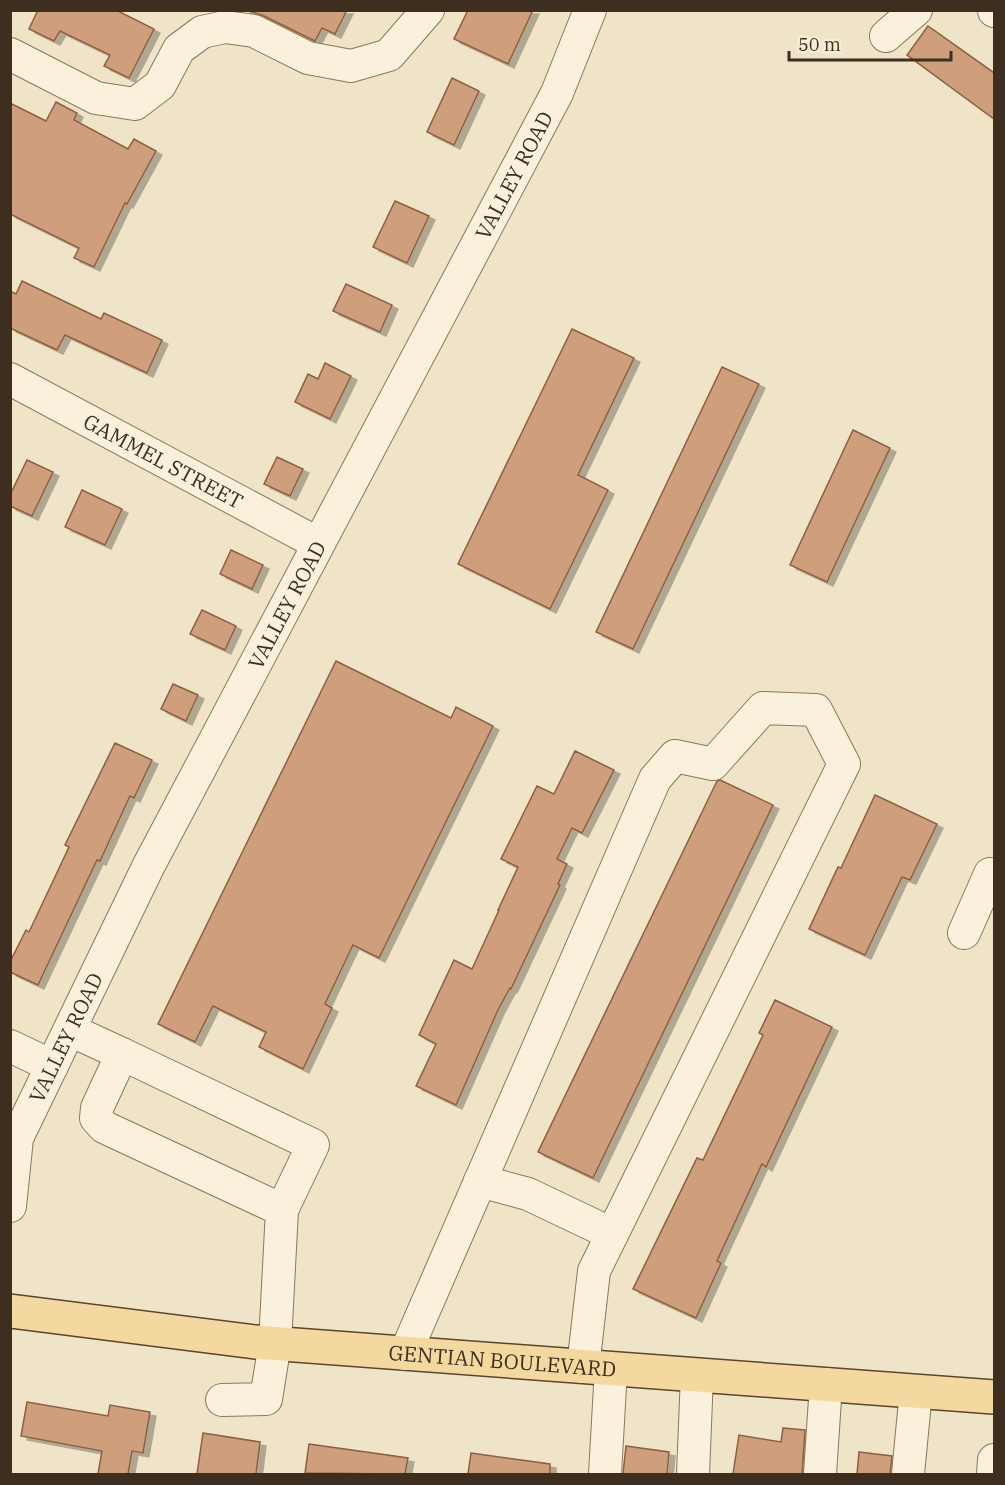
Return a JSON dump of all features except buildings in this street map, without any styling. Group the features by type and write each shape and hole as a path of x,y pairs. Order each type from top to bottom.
{"main road":[{"name":"GENTIAN BOULEVARD","path":"11,1307 275,1343 994,1397"}],"street":[{"path":"10,54 96,98 135,104 160,85 179,49 202,32 225,27 254,31 308,58 351,66 389,55 428,10"},
{"name":"VALLEY ROAD","path":"10,1206 17,1138 148,867 317,543 557,93 590,10"},
{"path":"886,36 916,10"},
{"name":"GAMMEL STREET","path":"10,380 317,543"},
{"path":"405,1354 655,779 675,756 713,764 763,708 816,710 844,764 594,1271 597,1368 605,1474"},
{"path":"964,933 990,874 994,876"},
{"path":"70,1030 313,1145 282,1210 275,1343 266,1399 222,1400"},
{"path":"10,1046 52,1066"},
{"path":"122,1054 97,1108 96,1118 104,1127 282,1210"},
{"path":"480,1181 528,1194 612,1234"},
{"path":"693,1474 697,1375"},
{"path":"820,1474 826,1384"},
{"path":"908,1474 916,1391"},
{"path":"993,1474 994,1460"}]}
